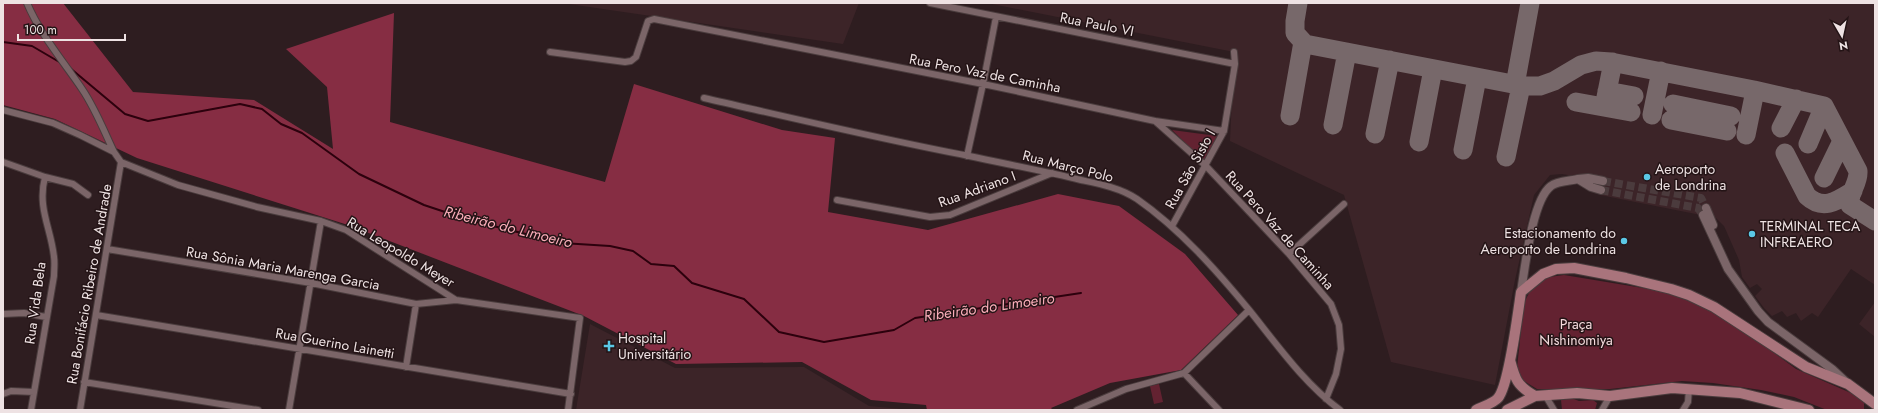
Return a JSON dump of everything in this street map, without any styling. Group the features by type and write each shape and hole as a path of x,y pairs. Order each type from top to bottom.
{"main road":[{"path":"1479,409 1498,399 1503,387 1510,358 1521,292 1526,286 1543,274 1556,270 1574,268 1626,278 1689,295 1714,307 1806,367 1848,384 1872,406"},
{"path":"1510,358 1516,381 1535,396"},
{"path":"1506,410 1535,396 1577,393 1610,396 1672,388 1689,388 1740,393 1781,406 1809,410"}],"street":[{"path":"27,3 31,13 55,51 83,90 102,125 114,152 121,162"},
{"name":"Rua Paulo VI","path":"930,3 1235,64"},
{"path":"967,156 996,17"},
{"name":"Rua Pero Vaz de Caminha","path":"550,52 625,62 631,61 636,57 648,21 654,19 983,84 1155,121 1224,131"},
{"name":"Rua São Sisto I","path":"1172,226 1224,131 1235,64 1234,52"},
{"name":"Rua Março Polo","path":"704,98 845,130 1053,173 1106,186 1135,198 1172,226 1249,310 1288,360 1326,399 1340,410"},
{"path":"3,110 53,123 114,152"},
{"name":"Rua Pero Vaz de Caminha","path":"1155,121 1206,166 1289,254 1331,304 1339,325 1341,349 1336,374 1326,399"},
{"path":"3,162 45,177 73,184 88,195"},
{"name":"Rua Leopoldo Meyer","path":"121,162 178,185 256,207 321,221 346,230 456,300 580,318 571,394"},
{"name":"Rua Bonifácio Ribeiro de Andrade","path":"80,410 121,162"},
{"name":"Rua Adriano I","path":"838,200 930,217 950,214 1053,173"},
{"name":"Rua Vida Bela","path":"31,410 54,276 55,258 44,216 42,201 45,177"},
{"path":"1521,292 1535,220 1541,199 1552,185 1588,178 1603,181"},
{"path":"1578,179 1591,187 1601,190"},
{"path":"1289,254 1344,204"},
{"path":"1704,211 1728,269 1763,317 1848,384"},
{"path":"289,410 321,221"},
{"name":"Rua Sônia Maria Marenga Garcia","path":"107,249 311,283 416,304 456,300"},
{"path":"406,367 416,304"},
{"path":"1077,410 1126,389 1184,373 1249,310"},
{"path":"3,314 24,313 46,317"},
{"name":"Rua Guerino Lainetti","path":"96,315 571,394"},
{"path":"1184,373 1220,410"},
{"path":"84,382 258,410"},
{"path":"1683,410 1688,402 1689,388"},
{"path":"3,394 11,391 34,392"},
{"path":"568,410 571,394"},
{"path":"1545,395 1554,410"},
{"path":"1602,410 1610,396"}],"shaded area":[{"path":"3,3 63,3 133,92 254,100 333,149 327,87 286,49 394,13 390,122 605,182 634,84 782,130 835,138 828,212 928,230 1058,194 1119,206 1185,254 1238,315 1181,370 1110,383 1051,408 1053,410 927,410 926,405 871,400 802,362 676,364 584,316 348,225 137,158 55,119 3,105"},
{"path":"562,3 859,3 843,44"},
{"path":"987,3 1875,3 1875,285 1851,269 1818,317 1812,313 1801,321 1796,313 1787,317 1782,311 1772,316 1755,296 1762,289 1757,284 1750,288 1742,277 1739,260 1724,226 1716,218 1600,195 1603,181 1562,174 1550,175 1534,195 1515,280 1495,385 1391,362 1344,195 1230,141 1234,52"},
{"path":"1875,302 1875,337 1859,324"},
{"name":"Hospital Universitário","path":"590,324 675,368 804,367 869,406 913,410 576,410"}],"green space":[{"path":"1172,130 1217,136 1206,163"},
{"name":"Praça Nishinomiya","path":"1564,275 1667,292 1693,300 1733,323 1796,369 1860,397 1864,402 1864,410 1827,410 1794,397 1761,390 1713,383 1682,381 1610,389 1537,389 1521,379 1517,368 1524,303 1531,289 1549,277"},
{"path":"1159,384 1163,402 1154,404 1150,386"},
{"path":"1571,398 1579,401 1593,400 1597,403 1595,410 1562,410 1561,400"}],"waterway":[{"name":"Ribeirão do Limoeiro","path":"3,42 32,46 61,63"},
{"name":"Ribeirão do Limoeiro","path":"70,68 125,114 148,121 240,104 262,109 281,124 302,133 359,174 424,205 469,220 562,243 610,246 633,251 651,264 674,266 692,283 744,299 779,332 824,342 894,330 915,318 1081,293"}],"taxiway":[{"path":"1298,3 1295,33 1305,44 1523,86 1540,86 1554,81 1581,65 1596,61 1611,62 1754,90 1824,106 1858,171 1850,205 1875,221"},
{"path":"1515,85 1530,3"},
{"path":"1290,116 1303,42"},
{"path":"1333,125 1347,52"},
{"path":"1375,134 1390,60"},
{"path":"1604,107 1613,62"},
{"path":"1419,142 1433,69"},
{"path":"1652,115 1661,71"},
{"path":"1463,150 1477,78"},
{"path":"1506,157 1521,86"},
{"path":"1607,91 1634,96"},
{"path":"1746,135 1755,91"},
{"path":"1781,128 1796,99"},
{"path":"1576,102 1631,112"},
{"path":"1673,104 1731,116"},
{"path":"1808,144 1824,106"},
{"path":"1671,120 1727,131"},
{"path":"1824,178 1842,141"},
{"path":"1785,153 1807,196 1813,201 1824,204 1830,203 1853,191"}],"tunnel":[{"path":"1603,181 1701,198 1706,208"},
{"path":"1601,190 1698,208 1703,215"}],"place":[{"name":"Aeroporto de Londrina","path":"1647,177"},
{"name":"TERMINAL TECA INFREAERO","path":"1752,234"},
{"name":"Estacionamento do Aeroporto de Londrina","path":"1624,241"},
{"name":"Hospital Universitário","path":"609,346"}]}
